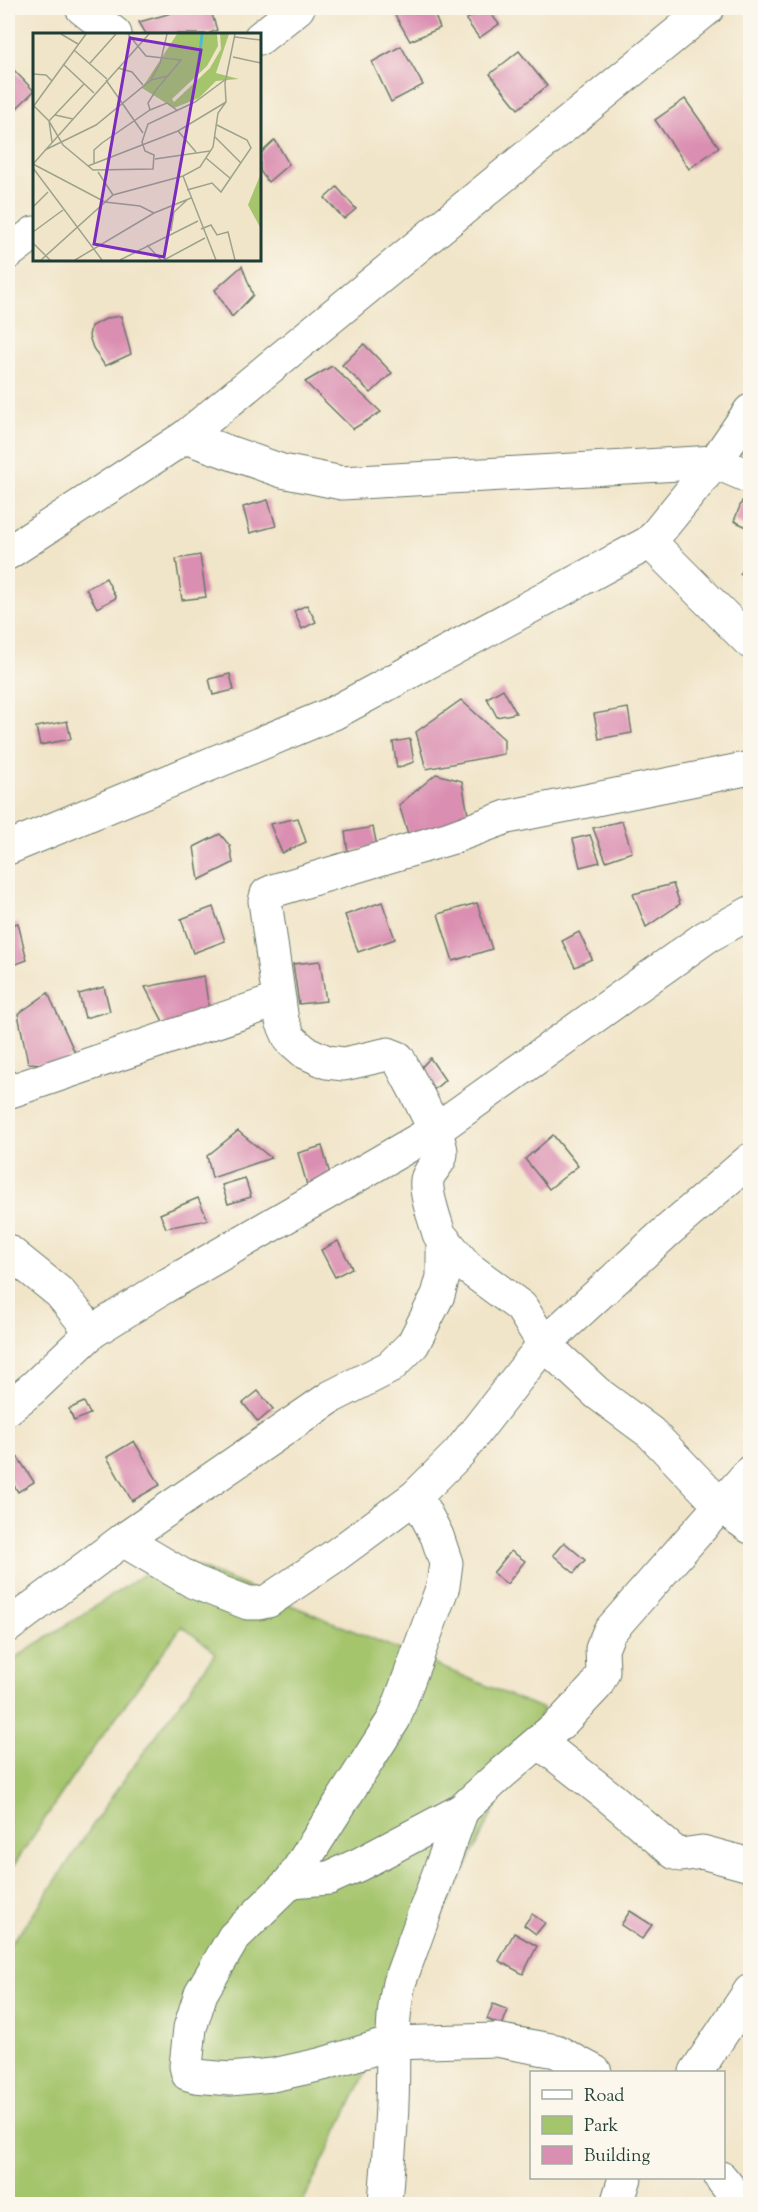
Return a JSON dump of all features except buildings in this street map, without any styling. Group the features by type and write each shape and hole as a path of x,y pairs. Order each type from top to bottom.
{"street":[{"path":"82,8 114,33"},
{"path":"261,37 298,8"},
{"path":"8,553 185,437 708,8"},
{"path":"8,253 33,234"},
{"path":"8,848 334,712 650,542 716,462 750,411"},
{"path":"185,437 282,471 342,483 716,462 750,477"},
{"path":"650,542 750,642"},
{"path":"750,768 507,817 450,838 276,890 267,894 265,901 282,1021 290,1039 305,1052 327,1062 344,1064 388,1054 398,1058 434,1131 441,1151 440,1160 428,1176 427,1186 439,1234 443,1241 467,1267 521,1307 544,1344 597,1393 651,1433 721,1506 750,1527"},
{"path":"8,1408 33,1388 92,1332 164,1287 434,1131 706,937 750,913"},
{"path":"8,1092 279,1000"},
{"path":"123,1540 194,1582 248,1603 268,1600 327,1562 416,1496 459,1453 544,1344 664,1234 750,1161"},
{"path":"8,1626 123,1540 330,1397 390,1366 413,1344 438,1295 443,1277 443,1241"},
{"path":"8,1251 60,1293 92,1332"},
{"path":"291,1881 329,1878 462,1810 563,1721 596,1686 603,1672 602,1649 609,1632 750,1472"},
{"path":"416,1496 437,1536 446,1563 443,1586 394,1719 291,1881 234,1937 201,1993 190,2028 186,2066 188,2074 230,2079 273,2075 324,2064 392,2043 496,2040 556,2051 591,2071"},
{"path":"539,1742 612,1799 675,1853 681,1855 702,1852 750,1865"},
{"path":"385,2205 392,2101 395,1997 462,1810"},
{"path":"697,2071 750,1992"},
{"path":"617,2205 626,2179"},
{"path":"722,2179 742,2205"}],"green space":[{"path":"172,1556 543,1709 302,2204 8,2204 8,1946 30,1919 115,1792 216,1653 182,1626 74,1775 8,1874 8,1663"}]}
